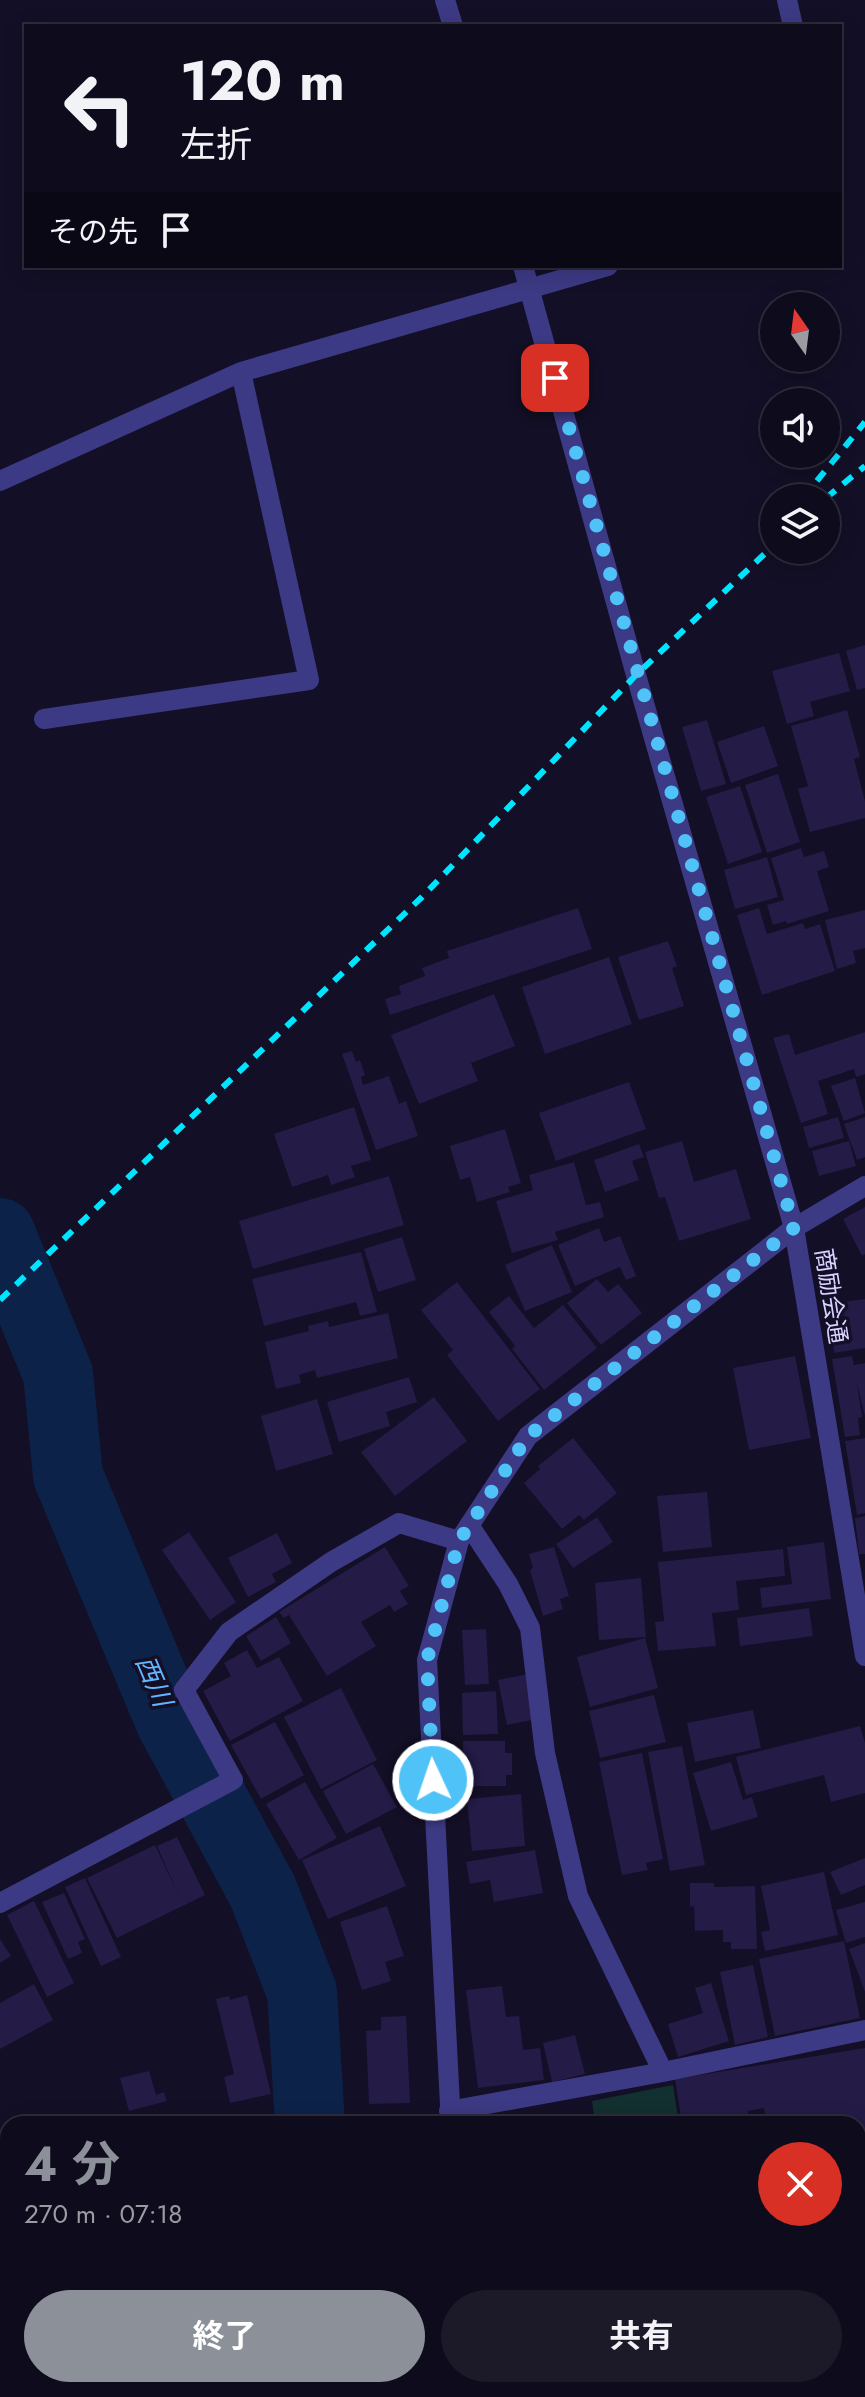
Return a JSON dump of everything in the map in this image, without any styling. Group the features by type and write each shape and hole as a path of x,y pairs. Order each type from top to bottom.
{"street":[{"path":"445,0 452,24"},
{"path":"787,0 793,24"},
{"name":"商励会通","path":"524,268 640,691 794,1228 865,1656"},
{"path":"0,481 241,372 601,268"},
{"path":"44,719 309,680 241,372"},
{"path":"450,2116 427,1660 464,1533 528,1436 794,1228 865,1186"},
{"path":"0,1903 233,1780 184,1690 229,1632 331,1562 399,1523 464,1533 508,1584 530,1628 545,1753 578,1896 663,2072"},
{"path":"455,2116 865,2030"}],"green space":[{"path":"673,2085 678,2116 594,2116 592,2101"}],"building":[{"path":"865,645 865,688 857,690 846,651"},
{"path":"839,653 850,691 810,702 814,716 787,724 772,671"},
{"path":"847,710 860,757 854,759 865,801 865,818 810,832 798,789 808,786 791,726"},
{"path":"707,720 726,784 701,791 682,727"},
{"path":"764,726 778,766 731,783 717,742"},
{"path":"778,774 800,842 767,853 745,785"},
{"path":"740,786 762,852 728,864 706,797"},
{"path":"801,848 804,857 824,851 829,867 817,871 829,911 787,924 786,921 773,925 767,905 784,900 771,858"},
{"path":"767,857 778,897 735,909 724,870"},
{"path":"578,908 592,949 390,1015 385,999 401,994 399,986 425,976 422,968 449,958 447,951"},
{"path":"759,908 767,934 803,923 805,929 820,924 835,971 762,995 737,915"},
{"path":"865,910 865,948 853,951 856,963 837,969 825,920"},
{"path":"668,941 677,966 672,968 684,1006 639,1020 618,957"},
{"path":"609,957 632,1024 545,1054 522,987"},
{"path":"494,994 515,1046 471,1063 478,1081 419,1104 391,1035"},
{"path":"865,1032 865,1074 856,1077 854,1069 818,1081 828,1114 801,1123 773,1038 789,1034 795,1055"},
{"path":"352,1051 356,1062 360,1060 365,1075 361,1077 363,1085 389,1076 399,1104 406,1101 418,1136 376,1150 342,1054"},
{"path":"855,1078 865,1113 844,1121 831,1086"},
{"path":"629,1082 646,1129 556,1161 539,1113"},
{"path":"354,1107 371,1160 351,1166 355,1177 331,1185 328,1175 292,1187 274,1134"},
{"path":"838,1117 844,1138 809,1148 803,1127"},
{"path":"865,1117 865,1157 857,1160 844,1124"},
{"path":"505,1129 521,1183 508,1187 510,1192 477,1202 470,1177 460,1180 450,1146"},
{"path":"682,1141 694,1182 736,1169 751,1219 679,1241 665,1197 659,1198 645,1152"},
{"path":"849,1141 856,1166 819,1176 812,1151"},
{"path":"639,1144 644,1157 632,1161 639,1180 605,1192 594,1160"},
{"path":"574,1162 586,1205 600,1202 604,1217 555,1232 558,1240 512,1253 496,1201 533,1190 529,1175"},
{"path":"389,1176 404,1225 253,1269 239,1221"},
{"path":"865,1207 865,1254 862,1256 843,1219"},
{"path":"599,1228 604,1242 620,1236 636,1276 626,1280 620,1267 575,1286 558,1245"},
{"path":"402,1237 416,1280 378,1292 364,1249"},
{"path":"552,1245 572,1292 525,1311 505,1265"},
{"path":"361,1252 377,1312 360,1316 356,1302 264,1326 252,1279"},
{"path":"597,1279 608,1292 618,1284 642,1313 601,1345 567,1303"},
{"path":"457,1282 540,1389 498,1421 447,1355 453,1350 421,1310"},
{"path":"509,1296 534,1328 563,1305 597,1348 544,1390 512,1349 515,1346 489,1312"},
{"path":"865,1299 865,1348 834,1353 828,1304"},
{"path":"388,1313 398,1358 317,1378 315,1370 299,1375 301,1383 276,1389 265,1342 309,1331 308,1326 328,1321 329,1327"},
{"path":"795,1356 811,1438 749,1450 733,1368"},
{"path":"852,1356 854,1365 865,1363 865,1416 857,1384 862,1417 858,1418 860,1435 845,1437 832,1359"},
{"path":"409,1377 417,1402 386,1412 390,1426 339,1442 327,1402"},
{"path":"434,1397 467,1441 395,1496 361,1452"},
{"path":"317,1399 333,1454 276,1471 261,1416"},
{"path":"573,1438 617,1493 584,1520 579,1515 562,1529 524,1483 540,1469 538,1466"},
{"path":"865,1438 865,1513 857,1515 845,1441"},
{"path":"707,1492 712,1547 663,1552 657,1496"},
{"path":"865,1516 865,1554 859,1554 855,1518"},
{"path":"597,1517 613,1542 573,1568 556,1544"},
{"path":"189,1532 236,1602 210,1620 162,1550"},
{"path":"277,1533 292,1563 272,1574 276,1582 248,1597 228,1558"},
{"path":"824,1542 831,1599 762,1608 760,1588 792,1584 787,1547"},
{"path":"385,1547 409,1586 400,1591 408,1604 394,1612 390,1605 361,1622 376,1646 327,1676 289,1615 284,1618 279,1612"},
{"path":"554,1547 569,1596 560,1599 563,1609 543,1616 530,1570 533,1568 529,1554"},
{"path":"783,1549 785,1576 736,1581 739,1610 712,1613 716,1646 658,1651 655,1622 664,1621 658,1562"},
{"path":"641,1578 646,1637 599,1640 595,1583"},
{"path":"809,1608 813,1636 740,1646 737,1618"},
{"path":"276,1617 291,1643 261,1661 246,1636"},
{"path":"486,1629 489,1684 465,1685 462,1630"},
{"path":"645,1638 658,1688 590,1707 577,1657"},
{"path":"247,1650 257,1668 279,1657 303,1701 230,1741 203,1691 231,1676 224,1663"},
{"path":"528,1674 537,1719 507,1725 498,1680"},
{"path":"341,1688 377,1760 321,1789 284,1717"},
{"path":"496,1691 498,1734 463,1735 462,1693"},
{"path":"654,1695 666,1742 600,1758 589,1711"},
{"path":"753,1710 761,1748 695,1762 687,1723"},
{"path":"275,1722 304,1775 261,1799 231,1745"},
{"path":"860,1726 865,1743 865,1793 831,1802 824,1775 746,1795 736,1757"},
{"path":"463,1741 505,1741 505,1753 512,1753 512,1775 506,1775 506,1786 463,1786"},
{"path":"682,1746 705,1865 670,1871 648,1752"},
{"path":"642,1753 663,1859 646,1863 648,1870 622,1875 599,1762"},
{"path":"731,1762 743,1800 752,1797 758,1817 711,1831 693,1773"},
{"path":"373,1764 397,1807 346,1834 323,1791"},
{"path":"305,1782 337,1838 299,1860 266,1804"},
{"path":"521,1794 525,1846 472,1851 467,1799"},
{"path":"380,1826 406,1886 328,1919 302,1860"},
{"path":"177,1837 205,1895 117,1938 87,1878 155,1845 179,1896 157,1846"},
{"path":"535,1850 543,1893 494,1902 490,1880 470,1884 466,1862"},
{"path":"865,1858 865,1885 841,1895 830,1872"},
{"path":"824,1872 838,1935 765,1951 761,1932 770,1930 761,1886"},
{"path":"85,1878 121,1957 101,1966 65,1887"},
{"path":"690,1883 714,1883 714,1887 755,1886 757,1949 731,1949 731,1942 723,1942 723,1930 695,1931 694,1906 690,1907"},
{"path":"64,1893 85,1939 78,1942 82,1953 68,1959 42,1902"},
{"path":"34,1901 74,1983 47,1997 7,1915"},
{"path":"865,1902 865,1937 846,1943 836,1910"},
{"path":"387,1906 404,1956 385,1962 391,1981 362,1990 340,1922"},
{"path":"0,1939 11,1956 0,1963"},
{"path":"844,1941 860,2018 775,2036 759,1959"},
{"path":"865,1943 865,1992 849,1949"},
{"path":"753,1965 768,2037 735,2045 720,1972"},
{"path":"711,1983 729,2041 678,2057 668,2024 703,2013 695,1988"},
{"path":"34,1984 53,2020 0,2049 0,2003"},
{"path":"502,1986 506,2017 519,2016 523,2050 540,2048 544,2080 478,2088 466,1990"},
{"path":"247,1995 271,2094 230,2103 224,2077 234,2074 216,1999 229,1996 230,2000"},
{"path":"406,2016 410,2103 369,2104 366,2031 381,2030 381,2017"},
{"path":"575,2035 585,2074 552,2082 543,2043"},
{"path":"865,2048 865,2116 765,2116 764,2108 748,2111 749,2116 681,2116 675,2079"},
{"path":"149,2071 156,2095 164,2092 167,2101 129,2111 120,2078"}],"waterway":[{"name":"西川","path":"0,1233 58,1374 68,1476 170,1720 263,1892 302,1992 310,2116"}],"railway":[{"path":"814,484 865,422"},
{"path":"840,487 865,466"},
{"path":"0,1300 422,897 636,675 760,558"}],"route":[{"path":"433,1780 427,1660 459,1541 469,1525 528,1436 794,1228 636,675 555,378"}]}
